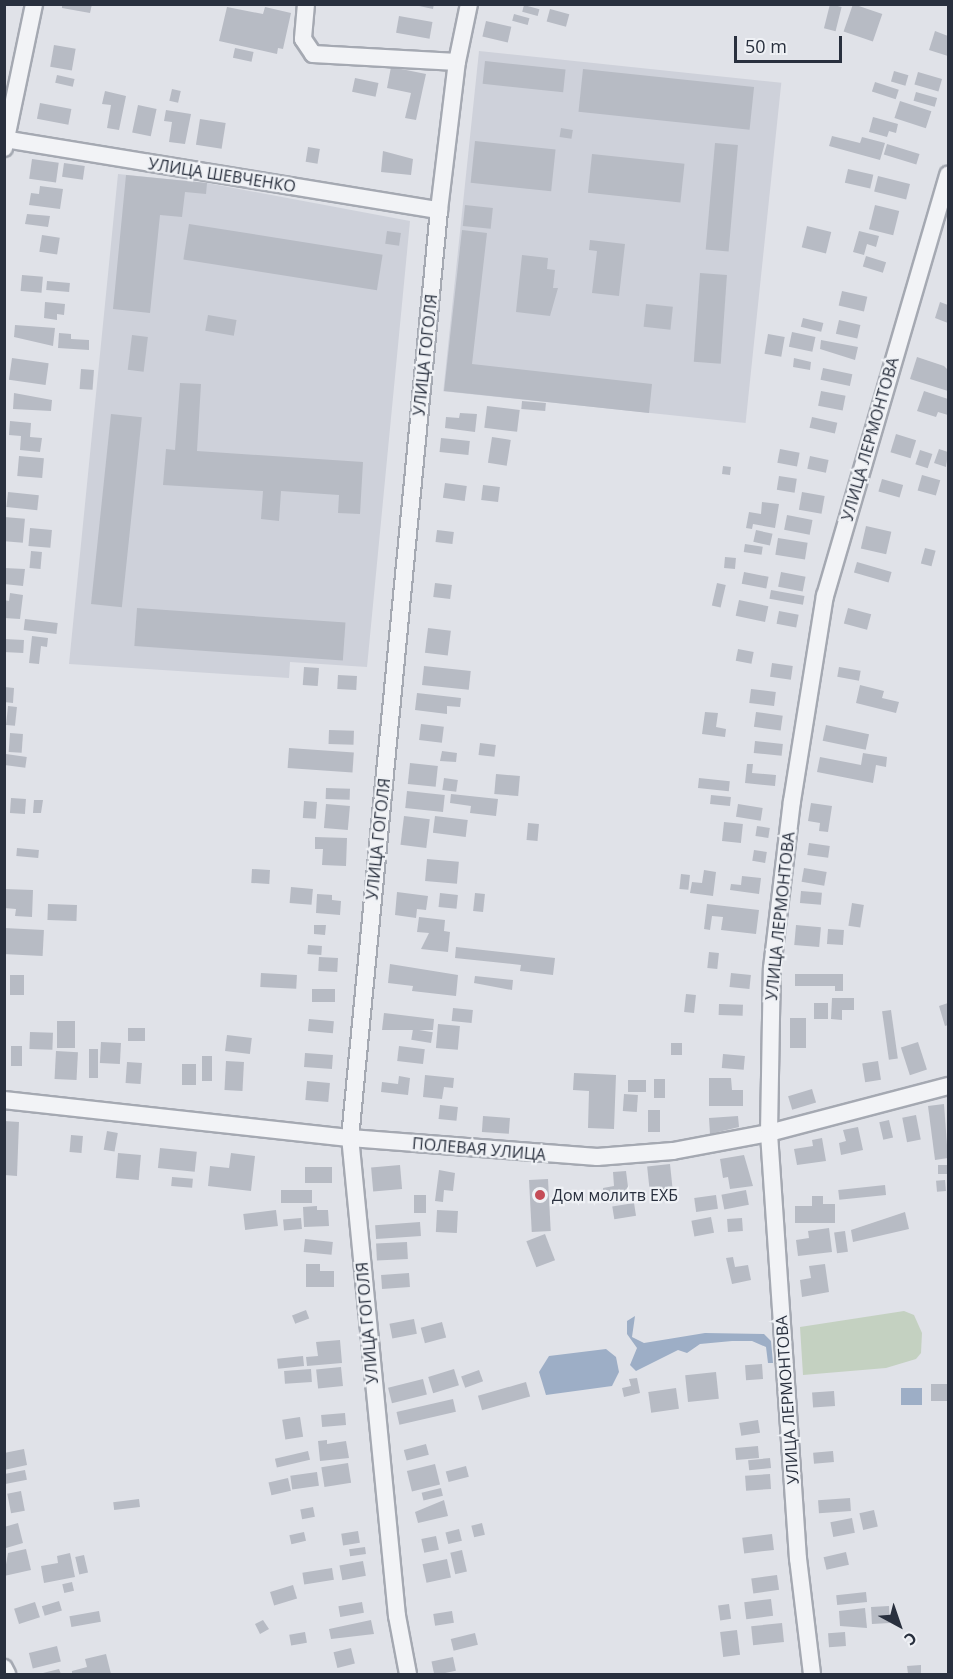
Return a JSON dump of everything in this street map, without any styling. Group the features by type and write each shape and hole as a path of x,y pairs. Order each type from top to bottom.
{"street":[{"path":"4,148 34,4"},
{"path":"306,4 303,39 313,54 457,62"},
{"name":"УЛИЦА ГОГОЛЯ","path":"408,1674 395,1593 350,1138 439,210 457,62 469,4"},
{"name":"УЛИЦА ШЕВЧЕНКО","path":"5,139 439,210"},
{"name":"УЛИЦА ЛЕРМОНТОВА","path":"812,1674 798,1559 769,1133 772,968 817,638 855,490 948,175"},
{"name":"ПОЛЕВАЯ УЛИЦА","path":"4,1100 350,1138 597,1157 673,1151 769,1133 948,1086"},
{"path":"4,1668 6,1674"}],"shaded area":[{"path":"479,51 781,83 746,423 443,391"},
{"path":"118,174 207,183 410,221 367,667 290,662 289,678 69,664"}],"green space":[{"path":"904,1311 914,1315 922,1333 921,1353 916,1359 886,1368 803,1375 800,1327"}],"water":[{"path":"635,1316 632,1337 644,1343 705,1333 764,1334 771,1341 773,1363 768,1363 766,1347 752,1341 732,1341 700,1344 687,1353 678,1350 636,1371 630,1365 637,1348 627,1334 627,1321"},
{"path":"606,1349 616,1357 619,1372 612,1386 546,1395 539,1372 549,1356"},
{"path":"901,1388 922,1388 922,1405 901,1405"}],"building":[{"path":"62,4 92,4 90,13 62,8"},
{"path":"410,4 434,4 433,9"},
{"path":"830,4 842,7 836,31 824,28"},
{"path":"853,4 882,14 873,42 844,31"},
{"path":"524,5 539,9 538,16 522,12"},
{"path":"227,7 263,14 265,7 291,13 283,49 278,48 277,54 219,41"},
{"path":"550,9 569,14 566,27 547,22"},
{"path":"514,14 529,18 528,25 512,21"},
{"path":"399,16 432,22 430,39 396,33"},
{"path":"486,21 511,27 508,42 482,37"},
{"path":"935,31 948,36 948,56 929,50"},
{"path":"54,45 76,49 72,70 50,67"},
{"path":"235,48 254,52 252,62 233,58"},
{"path":"485,61 566,69 563,92 483,84"},
{"path":"391,67 426,74 416,120 405,118 411,93 387,88"},
{"path":"583,69 754,87 750,130 579,112"},
{"path":"894,71 908,75 905,86 891,82"},
{"path":"918,72 942,79 938,91 914,84"},
{"path":"57,75 75,79 73,87 55,83"},
{"path":"355,78 378,83 376,97 352,92"},
{"path":"875,82 899,90 896,99 872,92"},
{"path":"172,89 181,91 178,103 169,101"},
{"path":"105,91 126,96 119,130 107,128 111,105 102,104"},
{"path":"916,92 937,98 935,107 914,101"},
{"path":"900,101 931,111 926,128 894,118"},
{"path":"40,103 71,109 68,125 37,119"},
{"path":"138,105 157,109 151,136 132,132"},
{"path":"166,110 191,114 185,144 169,142 172,122 164,121"},
{"path":"873,117 898,124 896,133 889,131 887,137 869,132"},
{"path":"200,119 226,123 222,149 196,145"},
{"path":"561,128 573,130 571,139 560,137"},
{"path":"832,136 860,143 862,137 885,143 880,160 829,146"},
{"path":"475,141 556,149 551,191 471,183"},
{"path":"715,143 738,145 729,252 706,250"},
{"path":"887,144 920,154 916,164 884,155"},
{"path":"308,147 320,149 318,164 306,162"},
{"path":"383,151 413,159 411,175 381,172"},
{"path":"592,154 684,164 680,203 588,193"},
{"path":"32,159 59,163 56,183 29,179"},
{"path":"64,163 85,166 83,180 62,177"},
{"path":"848,169 873,175 870,188 845,183"},
{"path":"126,175 207,183 206,194 185,192 182,217 160,215 150,313 113,309"},
{"path":"878,176 910,184 906,200 874,192"},
{"path":"40,186 63,189 60,209 29,205 31,193 39,194"},
{"path":"465,205 493,208 491,229 463,226"},
{"path":"875,205 899,211 893,235 869,229"},
{"path":"27,214 50,216 48,227 25,224"},
{"path":"189,224 383,255 377,290 183,260"},
{"path":"807,226 831,232 826,253 802,247"},
{"path":"462,230 487,233 472,364 652,384 649,413 444,391"},
{"path":"387,231 401,233 399,246 385,244"},
{"path":"859,231 879,236 876,247 867,244 864,255 853,252"},
{"path":"42,235 60,238 57,255 39,252"},
{"path":"590,240 625,244 619,296 592,293 597,251 589,250"},
{"path":"522,255 548,258 547,269 555,270 553,288 558,288 550,316 516,312"},
{"path":"866,256 886,262 883,273 863,267"},
{"path":"700,273 727,275 721,364 694,362"},
{"path":"22,275 43,277 42,293 21,291"},
{"path":"47,281 70,283 69,292 46,290"},
{"path":"842,291 867,297 864,311 839,306"},
{"path":"45,302 65,304 64,315 57,314 57,320 44,318"},
{"path":"940,302 948,305 948,323 935,318"},
{"path":"646,304 673,307 670,330 644,327"},
{"path":"208,315 237,320 234,336 205,331"},
{"path":"803,318 823,323 821,332 801,327"},
{"path":"839,320 860,325 857,339 836,334"},
{"path":"15,325 55,328 53,346 14,337"},
{"path":"792,332 815,337 812,352 789,347"},
{"path":"59,333 71,334 71,339 89,340 89,350 58,348"},
{"path":"768,334 785,337 781,357 765,354"},
{"path":"132,335 148,337 144,372 128,370"},
{"path":"821,340 858,347 855,360 820,349"},
{"path":"917,357 944,366 948,370 948,391 910,379"},
{"path":"12,358 49,363 46,385 9,380"},
{"path":"794,358 811,362 810,370 793,367"},
{"path":"823,368 852,374 850,386 821,380"},
{"path":"81,369 94,370 93,390 80,389"},
{"path":"180,383 201,384 197,451 363,462 360,514 338,513 339,495 281,491 279,521 261,519 263,491 163,485 166,449 175,450"},
{"path":"821,391 846,396 843,410 818,406"},
{"path":"924,391 948,399 948,415 938,412 936,417 917,411"},
{"path":"14,393 52,400 51,411 13,409"},
{"path":"522,401 546,403 545,411 521,409"},
{"path":"487,406 520,410 517,432 484,428"},
{"path":"460,413 477,414 475,432 445,428 446,417 459,418"},
{"path":"111,414 142,417 122,607 91,604"},
{"path":"812,417 837,423 835,434 810,428"},
{"path":"10,421 31,423 30,437 42,438 40,452 20,450 21,436 9,435"},
{"path":"896,434 916,440 911,458 890,452"},
{"path":"492,437 511,440 507,466 488,463"},
{"path":"441,438 470,441 468,455 440,452"},
{"path":"780,449 800,453 797,467 777,463"},
{"path":"939,449 948,452 946,467 934,463"},
{"path":"920,450 932,454 928,468 915,464"},
{"path":"19,456 44,458 42,478 17,476"},
{"path":"810,456 829,460 826,473 807,469"},
{"path":"723,466 731,467 730,475 722,474"},
{"path":"922,475 940,480 936,496 918,490"},
{"path":"779,476 797,479 795,493 777,490"},
{"path":"882,479 903,485 900,498 878,491"},
{"path":"445,483 467,486 465,501 443,498"},
{"path":"483,485 500,487 498,502 481,500"},
{"path":"8,492 39,495 37,510 6,507"},
{"path":"802,492 825,496 822,514 799,510"},
{"path":"762,502 779,504 775,528 753,524 752,529 746,528 749,512 761,514"},
{"path":"787,515 813,520 810,535 784,530"},
{"path":"4,517 25,519 23,543 4,541"},
{"path":"866,526 891,532 886,554 861,548"},
{"path":"30,528 52,530 50,548 28,546"},
{"path":"437,530 454,532 452,544 436,542"},
{"path":"756,530 773,534 770,546 753,542"},
{"path":"778,538 808,543 805,559 775,555"},
{"path":"745,544 763,547 762,555 744,552"},
{"path":"925,548 936,551 931,566 921,563"},
{"path":"31,551 42,552 40,569 30,568"},
{"path":"725,557 736,558 735,569 724,568"},
{"path":"857,562 892,572 889,582 854,573"},
{"path":"4,568 25,569 23,586 4,584"},
{"path":"744,572 769,577 766,589 742,584"},
{"path":"781,572 806,577 803,591 778,587"},
{"path":"435,583 452,585 450,599 433,597"},
{"path":"717,583 726,585 721,607 712,605"},
{"path":"771,590 804,596 803,605 769,599"},
{"path":"10,593 23,595 20,619 4,618 4,600 9,601"},
{"path":"739,600 768,606 765,622 736,616"},
{"path":"137,608 345,623 343,660 134,646"},
{"path":"848,608 871,614 867,630 844,623"},
{"path":"779,611 799,615 796,628 777,624"},
{"path":"25,619 58,623 56,634 24,630"},
{"path":"428,628 451,631 448,656 425,653"},
{"path":"32,636 48,638 47,647 41,646 39,664 29,663"},
{"path":"4,639 24,640 23,653 4,652"},
{"path":"738,649 754,652 751,664 736,661"},
{"path":"772,663 793,666 791,680 770,677"},
{"path":"424,666 471,671 469,690 422,685"},
{"path":"304,667 319,668 318,686 303,685"},
{"path":"839,667 861,671 859,681 837,677"},
{"path":"338,675 357,676 356,690 337,689"},
{"path":"860,685 884,691 882,698 899,702 896,713 856,703"},
{"path":"4,687 14,688 13,703 4,702"},
{"path":"751,689 776,692 774,706 749,703"},
{"path":"417,693 461,698 460,707 447,706 447,714 415,710"},
{"path":"8,706 17,707 15,726 6,725"},
{"path":"705,712 718,713 716,727 726,729 725,737 702,734"},
{"path":"756,712 783,716 781,731 754,727"},
{"path":"421,724 444,727 442,743 419,740"},
{"path":"826,725 869,734 866,750 823,741"},
{"path":"329,730 354,731 353,745 329,744"},
{"path":"10,733 23,734 22,753 9,752"},
{"path":"755,741 783,744 782,756 754,753"},
{"path":"480,743 496,745 494,757 479,755"},
{"path":"289,748 354,753 352,772 288,768"},
{"path":"442,751 457,753 456,762 440,761"},
{"path":"863,753 887,757 886,767 876,765 873,783 817,772 820,757 861,765"},
{"path":"6,754 27,757 25,768 4,765"},
{"path":"410,763 438,766 436,787 408,784"},
{"path":"747,764 753,764 752,773 776,775 775,786 745,783"},
{"path":"496,774 520,776 518,796 494,794"},
{"path":"444,778 458,780 456,792 442,790"},
{"path":"699,778 730,781 729,791 698,788"},
{"path":"326,788 350,789 350,800 326,799"},
{"path":"407,791 445,795 443,812 405,808"},
{"path":"451,794 498,799 496,816 470,813 471,806 450,803"},
{"path":"711,795 731,797 730,806 710,804"},
{"path":"11,798 26,799 25,814 10,813"},
{"path":"34,800 43,800 41,813 33,813"},
{"path":"304,801 317,802 316,819 303,818"},
{"path":"811,803 832,806 828,832 819,831 820,823 808,821"},
{"path":"326,804 350,806 348,830 324,828"},
{"path":"738,804 763,808 761,821 736,817"},
{"path":"404,816 430,819 426,848 400,845"},
{"path":"435,816 468,820 466,837 433,833"},
{"path":"724,822 743,824 741,843 722,841"},
{"path":"528,823 539,824 537,841 527,840"},
{"path":"757,826 770,828 768,838 755,836"},
{"path":"315,837 347,838 346,866 322,865 323,849 315,849"},
{"path":"809,843 830,846 828,858 807,855"},
{"path":"17,848 39,850 38,858 16,856"},
{"path":"754,850 767,852 765,863 752,861"},
{"path":"427,859 459,862 457,884 425,881"},
{"path":"804,868 827,872 824,886 802,882"},
{"path":"252,869 270,870 269,884 251,883"},
{"path":"704,870 716,872 713,896 690,893 692,882 702,883"},
{"path":"681,874 690,875 688,890 679,889"},
{"path":"742,876 761,878 759,894 730,890 731,884 741,885"},
{"path":"291,887 313,889 312,905 290,903"},
{"path":"4,889 33,890 32,917 15,916 16,909 4,908"},
{"path":"801,891 822,893 821,905 800,903"},
{"path":"397,892 428,896 426,910 417,909 416,918 395,915"},
{"path":"440,893 458,895 456,909 439,907"},
{"path":"475,893 485,894 483,912 473,911"},
{"path":"317,894 332,895 332,900 341,901 340,915 316,913"},
{"path":"852,903 864,905 860,928 848,926"},
{"path":"48,904 77,905 76,921 47,920"},
{"path":"707,904 759,910 756,934 721,930 723,917 712,916 710,930 704,929"},
{"path":"419,917 445,920 444,931 450,932 448,952 421,949 429,933 417,932"},
{"path":"314,925 326,925 325,935 314,934"},
{"path":"796,925 821,927 819,947 794,945"},
{"path":"4,928 44,930 43,956 4,954"},
{"path":"828,929 844,930 843,945 827,944"},
{"path":"308,945 322,946 321,955 307,954"},
{"path":"456,947 555,958 553,975 520,971 521,965 455,958"},
{"path":"709,952 719,953 717,969 707,968"},
{"path":"319,957 338,958 337,972 318,971"},
{"path":"390,964 458,975 456,996 412,991 413,986 388,983"},
{"path":"261,973 297,975 296,989 260,987"},
{"path":"731,973 751,975 749,989 730,987"},
{"path":"795,974 843,974 843,991 835,991 835,986 795,986"},
{"path":"10,975 24,975 24,995 10,995"},
{"path":"475,976 513,980 512,990 474,983"},
{"path":"312,989 335,989 335,1002 312,1002"},
{"path":"686,994 696,995 694,1013 684,1012"},
{"path":"832,998 854,998 854,1010 842,1010 842,1020 831,1019"},
{"path":"814,1003 828,1003 828,1019 814,1019"},
{"path":"948,1003 948,1025 945,1026 939,1006"},
{"path":"719,1004 743,1005 743,1016 719,1015"},
{"path":"453,1008 473,1010 472,1023 452,1021"},
{"path":"891,1010 898,1059 889,1060 882,1011"},
{"path":"384,1013 434,1019 433,1030 382,1030"},
{"path":"790,1018 806,1018 806,1048 790,1048"},
{"path":"309,1019 334,1021 333,1033 308,1031"},
{"path":"57,1021 75,1021 75,1048 57,1048"},
{"path":"438,1024 460,1026 458,1050 436,1048"},
{"path":"128,1028 145,1028 145,1041 128,1041"},
{"path":"413,1029 433,1032 431,1043 411,1040"},
{"path":"30,1032 53,1033 52,1050 29,1049"},
{"path":"227,1035 252,1038 250,1054 225,1051"},
{"path":"101,1042 121,1043 120,1064 100,1063"},
{"path":"918,1042 927,1070 910,1075 901,1048"},
{"path":"671,1043 682,1043 682,1055 671,1055"},
{"path":"11,1046 22,1046 22,1066 11,1066"},
{"path":"399,1046 425,1049 423,1064 397,1061"},
{"path":"89,1049 98,1049 98,1078 89,1078"},
{"path":"56,1051 78,1052 77,1080 55,1079"},
{"path":"305,1053 333,1055 332,1069 304,1067"},
{"path":"723,1054 745,1056 744,1070 722,1068"},
{"path":"202,1056 212,1056 212,1081 202,1081"},
{"path":"226,1061 244,1062 242,1091 224,1090"},
{"path":"878,1061 881,1080 865,1082 862,1064"},
{"path":"127,1062 142,1063 140,1084 126,1083"},
{"path":"182,1064 196,1064 196,1085 182,1085"},
{"path":"574,1073 616,1075 614,1129 588,1128 589,1091 573,1090"},
{"path":"425,1075 454,1078 453,1088 444,1087 442,1099 423,1097"},
{"path":"399,1076 410,1078 408,1095 381,1092 382,1082 398,1084"},
{"path":"709,1078 731,1078 732,1090 743,1090 743,1106 709,1106"},
{"path":"654,1079 665,1079 665,1098 654,1098"},
{"path":"628,1080 646,1080 646,1092 628,1092"},
{"path":"307,1081 330,1083 328,1102 305,1100"},
{"path":"812,1089 816,1102 792,1110 788,1096"},
{"path":"624,1094 638,1095 637,1112 623,1111"},
{"path":"944,1104 948,1158 935,1160 928,1106"},
{"path":"440,1105 458,1107 456,1121 439,1119"},
{"path":"648,1110 660,1110 660,1132 648,1132"},
{"path":"916,1115 921,1140 907,1142 902,1118"},
{"path":"483,1116 510,1118 509,1134 482,1132"},
{"path":"738,1116 739,1127 710,1134 709,1118"},
{"path":"889,1120 893,1138 883,1140 879,1122"},
{"path":"4,1121 19,1122 17,1176 4,1175"},
{"path":"858,1127 863,1150 841,1155 839,1143 846,1141 843,1130"},
{"path":"107,1131 118,1133 115,1152 104,1150"},
{"path":"71,1135 83,1136 81,1153 70,1152"},
{"path":"822,1138 826,1161 797,1165 794,1149 813,1146 812,1140"},
{"path":"160,1148 197,1152 195,1172 158,1168"},
{"path":"118,1153 141,1155 139,1180 116,1178"},
{"path":"231,1153 255,1156 251,1191 208,1186 210,1166 229,1168"},
{"path":"744,1155 753,1186 730,1189 728,1177 723,1178 720,1159"},
{"path":"670,1164 673,1193 650,1195 647,1166"},
{"path":"400,1165 402,1189 373,1191 371,1168"},
{"path":"938,1165 948,1165 948,1174 938,1174"},
{"path":"305,1167 332,1167 332,1183 305,1183"},
{"path":"439,1170 455,1173 453,1191 444,1190 443,1202 435,1201"},
{"path":"626,1171 629,1195 604,1198 603,1188 614,1186 613,1172"},
{"path":"172,1177 193,1179 192,1188 171,1186"},
{"path":"548,1179 551,1231 532,1232 529,1180"},
{"path":"945,1180 946,1191 937,1192 936,1181"},
{"path":"885,1185 886,1195 839,1200 838,1190"},
{"path":"281,1190 312,1190 312,1203 281,1203"},
{"path":"746,1190 749,1205 724,1209 721,1195"},
{"path":"414,1195 426,1195 426,1213 414,1213"},
{"path":"716,1195 718,1209 696,1212 694,1198"},
{"path":"812,1196 823,1196 823,1204 835,1204 835,1223 795,1223 795,1206 812,1206"},
{"path":"634,1203 636,1216 614,1219 612,1206"},
{"path":"317,1206 317,1210 328,1210 329,1226 304,1227 303,1207"},
{"path":"276,1210 278,1226 245,1230 243,1214"},
{"path":"437,1210 458,1211 457,1233 436,1232"},
{"path":"905,1212 909,1229 853,1242 851,1230"},
{"path":"711,1217 714,1233 694,1237 691,1221"},
{"path":"301,1218 302,1229 284,1231 283,1220"},
{"path":"742,1218 743,1231 728,1232 727,1219"},
{"path":"420,1222 421,1236 376,1239 375,1225"},
{"path":"829,1228 832,1252 798,1256 796,1240 809,1238 808,1231"},
{"path":"845,1231 848,1252 837,1253 834,1233"},
{"path":"545,1234 555,1260 536,1267 526,1241"},
{"path":"305,1239 333,1242 331,1255 304,1252"},
{"path":"407,1242 408,1259 377,1261 376,1244"},
{"path":"733,1257 735,1267 748,1265 751,1280 732,1284 726,1258"},
{"path":"306,1264 320,1264 320,1271 334,1271 334,1287 306,1287"},
{"path":"825,1264 829,1292 802,1297 800,1280 811,1278 809,1266"},
{"path":"409,1273 410,1287 382,1289 381,1275"},
{"path":"306,1310 309,1318 295,1324 292,1315"},
{"path":"414,1319 417,1334 392,1338 389,1324"},
{"path":"442,1322 446,1337 425,1343 421,1328"},
{"path":"340,1340 342,1363 307,1366 306,1357 318,1356 316,1342"},
{"path":"303,1356 304,1366 278,1369 277,1359"},
{"path":"762,1364 763,1379 746,1380 745,1365"},
{"path":"341,1367 343,1386 318,1389 316,1370"},
{"path":"311,1369 312,1382 285,1384 284,1371"},
{"path":"454,1369 459,1385 433,1393 428,1377"},
{"path":"479,1370 483,1381 465,1388 461,1376"},
{"path":"716,1372 719,1399 688,1402 685,1375"},
{"path":"637,1378 640,1393 624,1397 622,1388 631,1386 629,1379"},
{"path":"423,1379 427,1395 392,1403 388,1388"},
{"path":"526,1382 530,1396 482,1410 478,1396"},
{"path":"931,1384 948,1384 948,1401 931,1401"},
{"path":"676,1388 679,1409 651,1413 648,1392"},
{"path":"834,1391 835,1406 813,1407 812,1393"},
{"path":"453,1399 456,1412 399,1425 396,1412"},
{"path":"345,1413 346,1425 322,1427 321,1415"},
{"path":"300,1417 303,1437 285,1440 282,1420"},
{"path":"758,1420 760,1433 741,1436 739,1423"},
{"path":"327,1440 327,1444 346,1441 349,1458 320,1461 318,1441"},
{"path":"426,1444 429,1455 407,1461 404,1450"},
{"path":"758,1446 759,1458 736,1460 735,1448"},
{"path":"24,1449 27,1465 4,1470 4,1453"},
{"path":"308,1451 310,1460 277,1467 275,1459"},
{"path":"833,1451 834,1462 814,1464 813,1453"},
{"path":"770,1458 771,1468 749,1470 748,1460"},
{"path":"348,1463 351,1483 324,1487 321,1467"},
{"path":"435,1464 440,1484 412,1491 407,1471"},
{"path":"466,1466 469,1477 449,1482 446,1471"},
{"path":"25,1470 27,1480 5,1484 4,1474"},
{"path":"317,1472 319,1486 292,1490 290,1476"},
{"path":"770,1474 771,1489 746,1491 745,1476"},
{"path":"288,1478 291,1491 271,1495 269,1482"},
{"path":"441,1488 443,1496 424,1501 422,1493"},
{"path":"21,1491 25,1511 11,1513 7,1494"},
{"path":"850,1498 851,1511 819,1513 818,1500"},
{"path":"139,1499 140,1507 114,1510 113,1502"},
{"path":"444,1500 448,1516 418,1523 415,1512"},
{"path":"313,1507 315,1517 302,1519 300,1509"},
{"path":"874,1510 878,1527 863,1530 859,1513"},
{"path":"852,1518 855,1533 833,1537 830,1522"},
{"path":"18,1523 23,1543 6,1548 4,1527"},
{"path":"482,1523 485,1535 474,1537 471,1526"},
{"path":"459,1529 462,1541 448,1544 445,1532"},
{"path":"358,1531 360,1543 343,1546 341,1534"},
{"path":"304,1532 306,1541 291,1544 289,1535"},
{"path":"772,1534 774,1550 744,1554 742,1538"},
{"path":"436,1536 439,1550 424,1553 421,1539"},
{"path":"365,1547 366,1554 350,1556 349,1549"},
{"path":"26,1549 31,1570 4,1576 8,1553"},
{"path":"462,1550 467,1571 455,1574 450,1553"},
{"path":"846,1552 849,1565 827,1570 824,1557"},
{"path":"70,1553 75,1577 44,1583 41,1566 58,1563 57,1556"},
{"path":"84,1555 88,1573 79,1575 75,1557"},
{"path":"447,1559 451,1578 426,1583 423,1564"},
{"path":"363,1561 366,1576 342,1580 339,1566"},
{"path":"332,1568 334,1580 304,1585 302,1573"},
{"path":"777,1575 779,1590 753,1593 751,1579"},
{"path":"72,1582 74,1591 64,1593 62,1584"},
{"path":"293,1585 297,1598 274,1605 270,1592"},
{"path":"866,1592 867,1602 837,1605 836,1595"},
{"path":"771,1599 773,1616 746,1619 744,1602"},
{"path":"59,1601 62,1611 45,1616 42,1606"},
{"path":"35,1602 40,1617 19,1624 14,1609"},
{"path":"362,1602 364,1613 340,1617 338,1606"},
{"path":"729,1604 731,1619 720,1620 718,1606"},
{"path":"889,1606 890,1623 872,1624 871,1607"},
{"path":"865,1608 867,1628 840,1626 839,1611"},
{"path":"99,1611 101,1622 71,1627 69,1616"},
{"path":"452,1611 454,1623 435,1626 433,1614"},
{"path":"263,1620 269,1629 260,1634 255,1624"},
{"path":"371,1620 374,1634 331,1639 329,1629"},
{"path":"782,1623 784,1642 753,1645 751,1626"},
{"path":"737,1630 740,1655 723,1657 720,1632"},
{"path":"305,1632 307,1643 291,1646 289,1635"},
{"path":"845,1632 846,1646 829,1647 828,1633"},
{"path":"475,1633 478,1645 454,1651 451,1639"},
{"path":"57,1646 61,1662 33,1669 29,1653"},
{"path":"351,1648 355,1664 337,1668 334,1652"},
{"path":"106,1654 111,1674 72,1674 72,1671 87,1667 85,1659"},
{"path":"453,1657 456,1671 434,1674 431,1662"},
{"path":"921,1665 921,1674 908,1674 907,1666"},
{"path":"59,1669 61,1674 39,1674"}],"place":[{"name":"Дом молитв ЕХБ","path":"540,1195"}]}
